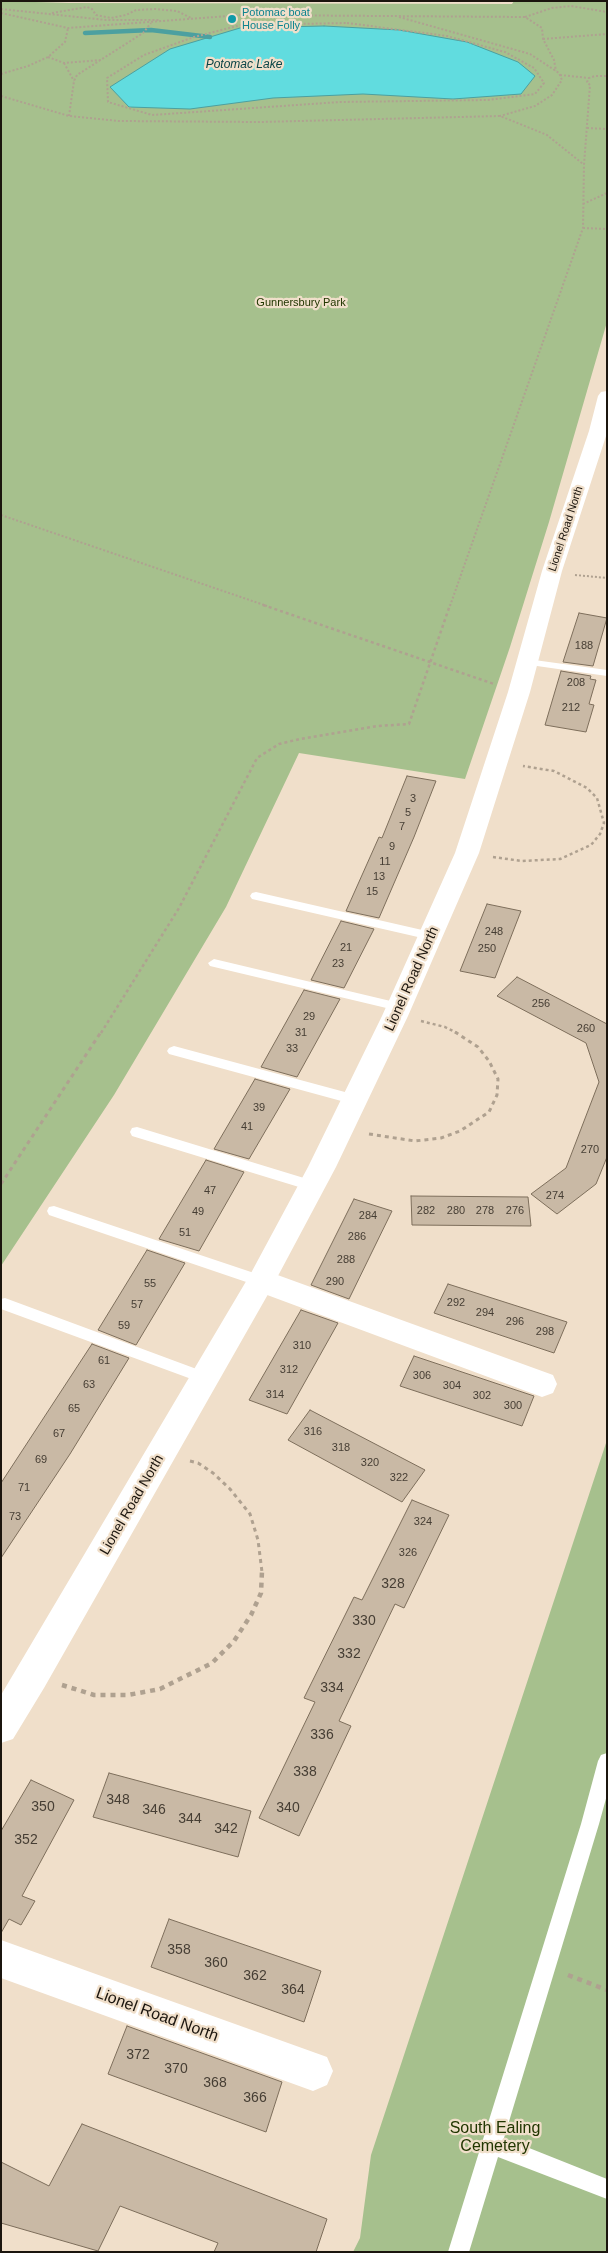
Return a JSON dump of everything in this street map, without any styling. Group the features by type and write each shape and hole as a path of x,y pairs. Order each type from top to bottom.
{"street":[{"name":"Lionel Road North","path":"1,1726 32,1677 261,1281 356,1100 397,1012 467,853 519,692 552,572 607,396"},
{"path":"261,1281 542,1384"},
{"name":"Lionel Road North","path":"1,1959 313,2071"}],"lane":[{"path":"527,662 607,673"},
{"path":"256,896 431,936"},
{"path":"214,963 397,1012"},
{"path":"174,1051 356,1100"},
{"path":"137,1132 312,1186"},
{"path":"54,1211 261,1281"},
{"path":"5,1304 205,1378"},
{"path":"458,2252 547,1968 607,1761"},
{"path":"492,2144 607,2189"}],"path":[{"path":"1,13 68,28 242,15 525,17 552,8 571,6 607,12"},
{"path":"47,14 87,8 92,9 96,15 112,18 126,15 136,10 155,9 178,11 191,18"},
{"path":"1,9 106,20 177,20"},
{"path":"242,15 249,25"},
{"path":"393,16 530,54 560,75 589,78 607,76"},
{"path":"525,17 542,28 543,39 554,60 556,72"},
{"path":"69,116 74,81 77,76 143,33 151,22"},
{"path":"346,23 447,36 505,52 534,68 544,83 535,94 488,100 340,102 152,115 108,102 107,78 144,55 207,33 249,25 346,23"},
{"path":"1,74 28,66 48,57 65,42 68,28"},
{"path":"543,39 607,34"},
{"path":"48,57 64,63 104,59"},
{"path":"64,63 74,81"},
{"path":"1,96 69,116 119,121 259,122 500,116 535,106 552,95 562,80 560,75"},
{"path":"1,1184 88,1054 179,908 257,758 279,744 300,739 377,726 409,724 429,662 583,228 584,164 590,85 587,82 589,78"},
{"path":"500,116 547,135 584,164"},
{"path":"587,128 607,129"},
{"path":"583,204 607,193"},
{"path":"583,228 607,229"},
{"path":"1,515 519,692"},
{"path":"552,572 607,578"},
{"path":"467,853 522,861 560,859 591,845 600,834 604,824 597,798 587,788 554,772 496,762"},
{"path":"341,1129 415,1141 441,1138 460,1131 489,1112 497,1095 498,1079 489,1061 478,1047 463,1036 445,1027 397,1012"},
{"path":"32,1677 94,1694 128,1695 160,1689 212,1663 234,1641 251,1615 260,1593 262,1567 258,1540 250,1514 230,1489 213,1473 198,1463 162,1453"},
{"path":"547,1968 607,1990"}],"green space":[{"name":"Gunnersbury Park","path":"1,1 69,3 512,4 514,1 607,1 607,322 549,522 510,647 465,779 299,753 226,907 114,1095 1,1266"},
{"name":"South Ealing Cemetery","path":"607,1440 607,2252 353,2252 360,2238 371,2155"}],"water":[{"name":"Potomac Lake","path":"324,26 399,30 467,42 518,62 535,76 521,94 453,99 363,94 273,98 190,109 129,107 110,87 170,49 240,28"}],"building":[{"path":"579,613 607,618 593,666 563,662"},
{"path":"561,671 591,676 590,679 596,680 589,704 594,705 586,732 545,725"},
{"path":"407,776 436,781 379,918 346,911 379,837 382,838"},
{"path":"487,904 521,911 495,978 460,971"},
{"path":"341,921 374,929 344,988 311,980"},
{"path":"517,977 607,1024 607,1157 596,1184 557,1214 531,1194 566,1168 599,1082 586,1043 497,996"},
{"path":"304,990 340,999 297,1077 261,1067"},
{"path":"255,1079 290,1089 249,1159 214,1149"},
{"path":"206,1160 244,1172 199,1251 159,1239"},
{"path":"411,1196 528,1197 531,1226 412,1225"},
{"path":"354,1199 392,1211 349,1299 311,1285"},
{"path":"147,1250 185,1263 136,1345 98,1330"},
{"path":"448,1284 567,1322 554,1353 434,1313"},
{"path":"301,1310 338,1323 287,1414 249,1400"},
{"path":"92,1344 129,1358 70,1454 1,1558 1,1483"},
{"path":"414,1356 534,1396 522,1426 400,1386"},
{"path":"310,1410 425,1470 402,1502 288,1440"},
{"path":"412,1500 449,1515 404,1608 395,1604 339,1721 351,1726 299,1836 259,1818 315,1702 304,1698 354,1597 362,1600"},
{"path":"109,1773 251,1811 238,1857 93,1817"},
{"path":"31,1780 74,1800 22,1896 35,1901 21,1925 9,1919 1,1933 1,1831"},
{"path":"169,1919 321,1971 304,2022 151,1967"},
{"path":"127,2026 282,2082 266,2132 108,2074"},
{"path":"82,2124 327,2219 316,2252 214,2252 218,2243 120,2206 98,2251 1,2223 1,2162 49,2186"}],"waterway":[{"path":"85,33 151,30 210,37"}],"place":[{"name":"Potomac boat House Folly","path":"232,19"}]}
